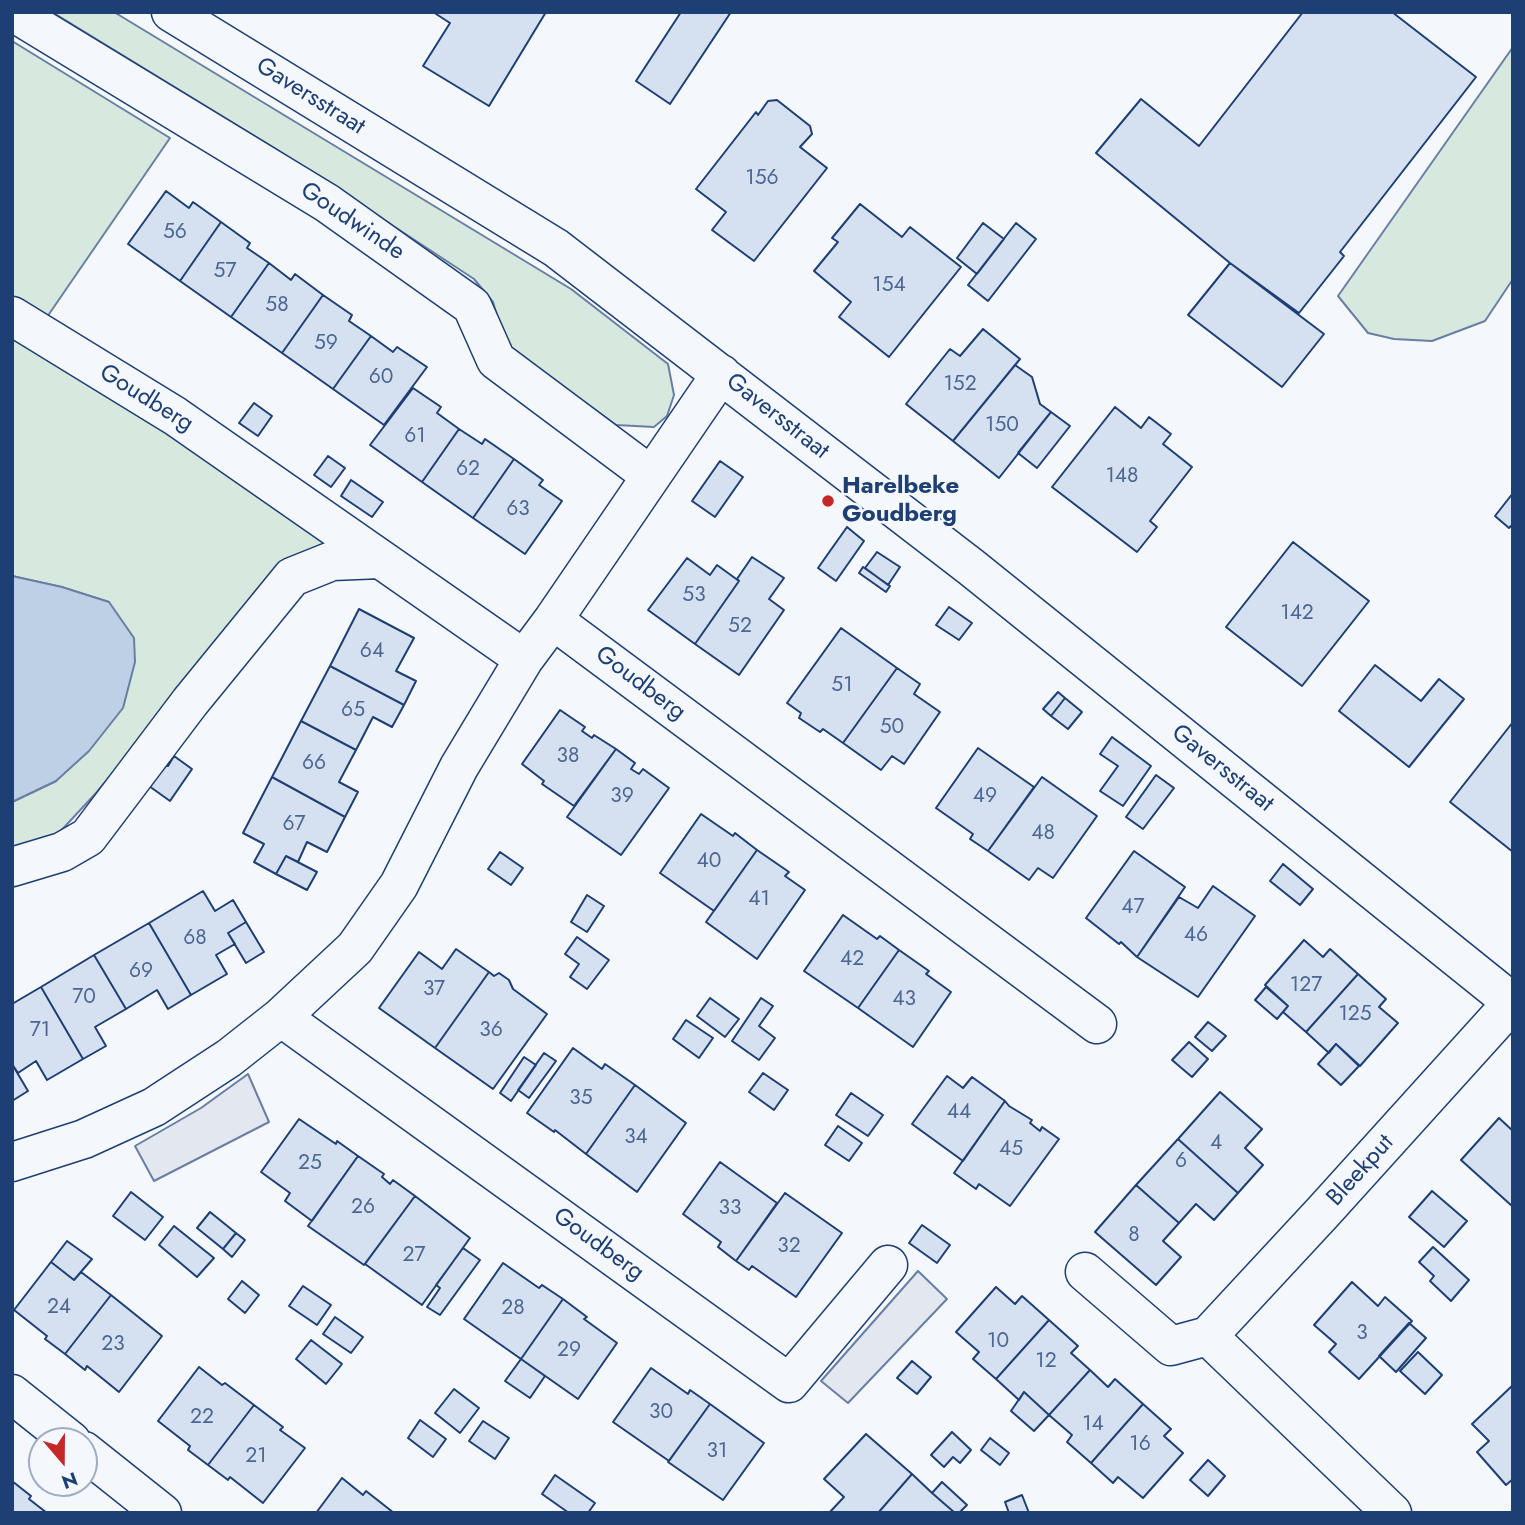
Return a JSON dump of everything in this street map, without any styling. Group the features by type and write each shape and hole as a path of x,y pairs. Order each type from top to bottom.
{"street":[{"name":"Goudwinde","path":"13,12 327,203 472,306 496,360 650,475"},
{"name":"Gaversstraat","path":"171,12 556,248 971,567 1513,1003"},
{"name":"Goudberg","path":"12,316 175,416 524,659"},
{"path":"12,1162 84,1139 154,1107 229,1058 282,1017 355,948 399,885 459,767 524,659 554,620 721,374"},
{"path":"12,867 62,852 88,836 190,702 292,577 332,561 380,559"},
{"name":"Goudberg","path":"554,620 1097,1024"},
{"name":"Bleekput","path":"1208,1336 1513,1003"},
{"name":"Goudberg","path":"282,1017 789,1382 888,1265"},
{"path":"1085,1272 1171,1346 1208,1336 1392,1513"},
{"path":"12,1394 54,1427"},
{"path":"98,1462 162,1513"}],"shaded area":[{"path":"52,12 114,12 571,289 668,364 674,395 667,416 654,427 616,425 506,345 493,302 474,279 276,149"},
{"path":"12,41 170,138 47,317 12,296"},
{"path":"1513,47 1513,279 1485,321 1432,341 1394,339 1368,333 1338,296"},
{"path":"12,333 98,386 332,546 195,674 96,793 57,835 12,848 12,802 56,781 109,602 12,576"},
{"path":"248,1074 269,1122 154,1181 135,1146 201,1108"},
{"path":"918,1271 947,1299 848,1403 821,1381"}],"water":[{"path":"12,576 62,587 109,602 134,638 135,662 123,708 89,751 56,781 12,802"}],"building":[{"path":"433,12 546,12 489,106 423,66 450,23"},
{"path":"681,12 731,12 670,104 636,81"},
{"path":"1303,12 1392,12 1476,77 1340,252 1344,256 1299,313 1230,263 1096,153 1141,99 1199,146"},
{"path":"777,100 810,126 812,134 800,147 827,168 754,261 712,230 726,212 696,189 756,112 758,115 768,101"},
{"path":"166,191 189,208 193,202 221,222 180,281 128,244"},
{"path":"860,204 902,237 910,227 961,267 889,357 839,317 851,302 814,271 838,242 832,238"},
{"path":"221,222 250,243 247,248 269,263 231,317 180,281"},
{"path":"983,223 1004,239 977,274 957,258"},
{"path":"1016,223 1036,239 988,301 968,285"},
{"path":"269,263 291,280 295,274 323,295 282,353 231,317"},
{"path":"1230,263 1324,334 1282,387 1188,315"},
{"path":"323,295 352,315 349,321 371,336 333,389 282,353"},
{"path":"983,329 1020,359 953,441 906,404 950,349 960,356"},
{"path":"371,336 393,352 397,347 427,367 384,425 333,389"},
{"path":"1015,365 1032,377 1040,404 1051,412 999,478 953,441"},
{"path":"413,388 441,407 437,413 459,429 422,482 370,445"},
{"path":"254,403 272,416 258,436 239,423"},
{"path":"1115,407 1141,428 1149,417 1171,434 1163,444 1192,467 1150,521 1157,527 1137,552 1052,487"},
{"path":"1051,412 1070,426 1037,468 1018,453"},
{"path":"459,429 482,444 485,439 514,459 473,518 422,482"},
{"path":"328,456 345,468 331,487 314,475"},
{"path":"514,459 543,480 539,485 562,501 525,554 473,518"},
{"path":"720,461 743,477 715,517 692,501"},
{"path":"351,480 383,502 372,517 341,496"},
{"path":"1513,493 1513,524 1509,528 1495,516"},
{"path":"847,527 864,541 836,581 818,568"},
{"path":"1293,542 1369,601 1302,686 1226,627"},
{"path":"877,552 900,567 888,585 865,568"},
{"path":"752,557 784,578 769,599 784,610 739,675 695,644 739,581 737,579"},
{"path":"687,558 710,575 717,565 739,581 695,644 648,610"},
{"path":"863,567 890,586 886,592 859,573"},
{"path":"949,607 972,623 959,640 936,625"},
{"path":"359,609 414,638 396,671 416,681 404,705 330,666"},
{"path":"841,628 897,668 843,743 823,729 820,732 799,718 801,713 787,703"},
{"path":"1375,665 1421,701 1439,679 1464,699 1409,767 1339,711"},
{"path":"330,666 404,705 392,727 373,717 356,750 301,721"},
{"path":"897,668 920,684 914,694 940,712 904,764 892,756 881,770 843,743"},
{"path":"1058,692 1065,698 1051,716 1043,709"},
{"path":"1065,698 1082,712 1068,729 1051,716"},
{"path":"560,710 585,727 582,731 592,738 594,735 616,749 574,806 542,784 544,781 522,764"},
{"path":"301,721 356,750 339,782 358,792 345,817 272,777"},
{"path":"1513,722 1513,852 1450,802"},
{"path":"1112,737 1151,766 1123,806 1100,791 1118,766 1100,754"},
{"path":"978,748 1034,787 988,851 970,839 973,834 936,808"},
{"path":"616,749 635,763 631,769 639,774 643,769 669,788 621,855 567,817"},
{"path":"174,756 192,769 170,801 149,786 164,764 168,766"},
{"path":"1156,775 1174,788 1143,829 1126,817"},
{"path":"272,777 345,817 327,852 307,842 298,862 286,856 276,874 254,862 264,844 243,833"},
{"path":"1042,777 1097,816 1053,878 1038,868 1029,880 988,851"},
{"path":"701,814 733,836 735,833 757,850 714,911 660,873"},
{"path":"757,850 789,872 785,876 805,890 757,959 706,922"},
{"path":"1134,851 1185,887 1137,957 1121,942 1119,944 1086,918"},
{"path":"500,852 523,868 511,885 488,869"},
{"path":"286,856 317,872 307,890 276,874"},
{"path":"1283,864 1313,889 1300,905 1270,881"},
{"path":"1213,886 1255,916 1198,997 1137,957 1179,897 1198,908"},
{"path":"203,891 215,911 233,900 246,922 228,933 235,944 216,955 227,974 191,995 149,923"},
{"path":"587,895 604,906 587,932 571,922"},
{"path":"843,915 877,939 880,936 899,950 858,1008 804,971"},
{"path":"246,922 264,952 246,963 228,933"},
{"path":"149,923 191,995 168,1009 157,990 126,1009 94,955"},
{"path":"577,937 609,960 587,989 570,977 579,964 565,954"},
{"path":"1304,940 1323,957 1330,949 1358,974 1306,1032 1283,1012 1288,1006 1265,985"},
{"path":"456,949 489,972 435,1048 379,1008 419,952 442,969"},
{"path":"899,950 929,971 926,974 951,992 913,1047 858,1008"},
{"path":"94,955 126,1009 95,1027 106,1046 83,1059 41,987"},
{"path":"489,972 494,976 499,973 509,980 513,989 547,1014 493,1089 435,1048"},
{"path":"1358,974 1386,999 1379,1007 1398,1023 1360,1066 1336,1044 1329,1053 1306,1032"},
{"path":"41,987 83,1059 47,1080 36,1061 18,1073 12,1064 12,1004"},
{"path":"1266,987 1288,1006 1277,1019 1255,1000"},
{"path":"710,998 739,1019 725,1037 697,1016"},
{"path":"761,998 773,1006 759,1026 775,1038 759,1060 732,1041"},
{"path":"686,1020 713,1038 699,1058 673,1039"},
{"path":"1208,1022 1226,1036 1212,1051 1195,1037"},
{"path":"1189,1042 1208,1059 1192,1077 1172,1060"},
{"path":"1336,1044 1359,1066 1341,1085 1318,1064"},
{"path":"573,1048 602,1069 605,1064 635,1085 586,1154 527,1113"},
{"path":"544,1053 556,1061 529,1098 518,1090"},
{"path":"524,1057 536,1065 511,1101 500,1093"},
{"path":"12,1064 28,1091 12,1101"},
{"path":"763,1073 788,1090 774,1110 749,1092"},
{"path":"947,1076 963,1088 972,1077 1005,1101 963,1161 912,1124"},
{"path":"635,1085 686,1123 637,1192 586,1154"},
{"path":"1220,1092 1262,1129 1245,1148 1263,1165 1238,1193 1178,1139"},
{"path":"851,1093 883,1115 868,1136 836,1115"},
{"path":"1005,1101 1032,1120 1030,1123 1040,1131 1042,1127 1059,1139 1010,1206 979,1184 976,1189 954,1173"},
{"path":"1499,1118 1513,1131 1512,1206 1461,1160"},
{"path":"299,1119 358,1156 312,1221 285,1201 290,1193 261,1172"},
{"path":"838,1126 862,1143 849,1161 825,1145"},
{"path":"1178,1139 1238,1193 1214,1220 1196,1204 1179,1223 1136,1185"},
{"path":"358,1156 384,1174 382,1177 390,1184 393,1180 415,1196 364,1265 308,1226"},
{"path":"720,1162 777,1203 736,1261 718,1247 721,1242 683,1214"},
{"path":"1136,1185 1179,1223 1163,1241 1181,1257 1156,1285 1095,1232"},
{"path":"1432,1191 1467,1221 1444,1247 1409,1217"},
{"path":"131,1192 163,1217 145,1240 113,1216"},
{"path":"785,1193 842,1233 796,1297 752,1266 749,1270 736,1261"},
{"path":"415,1196 470,1238 422,1305 365,1264"},
{"path":"210,1212 236,1233 223,1249 197,1228"},
{"path":"922,1225 950,1245 937,1263 909,1243"},
{"path":"174,1226 214,1258 197,1277 159,1245"},
{"path":"236,1233 245,1240 232,1257 223,1249"},
{"path":"67,1241 92,1259 74,1280 51,1262"},
{"path":"1433,1247 1469,1280 1451,1301 1430,1281 1434,1276 1419,1262"},
{"path":"463,1248 480,1260 440,1315 427,1307 440,1288 436,1285"},
{"path":"51,1262 74,1280 81,1272 111,1295 65,1354 14,1310"},
{"path":"503,1263 539,1288 542,1285 563,1299 521,1359 464,1319"},
{"path":"242,1281 259,1295 245,1313 228,1299"},
{"path":"1352,1282 1378,1306 1385,1297 1412,1321 1359,1379 1329,1352 1336,1344 1314,1325"},
{"path":"303,1286 331,1305 317,1325 289,1306"},
{"path":"996,1287 1015,1304 1022,1296 1049,1320 996,1379 973,1359 979,1352 956,1332"},
{"path":"111,1295 162,1336 119,1392 87,1366 85,1370 65,1354"},
{"path":"563,1299 587,1317 584,1319 617,1343 578,1399 521,1359"},
{"path":"335,1317 363,1337 351,1353 323,1334"},
{"path":"1049,1320 1078,1346 1071,1353 1090,1370 1049,1415 1024,1392 1019,1400 996,1379"},
{"path":"1409,1323 1426,1338 1396,1372 1379,1356"},
{"path":"311,1340 342,1364 326,1384 296,1359"},
{"path":"1418,1352 1442,1375 1425,1394 1400,1371"},
{"path":"521,1359 545,1376 530,1398 505,1381"},
{"path":"912,1361 931,1377 917,1394 897,1378"},
{"path":"199,1367 254,1405 208,1465 188,1450 190,1446 158,1421"},
{"path":"651,1368 688,1394 690,1390 710,1404 669,1461 613,1422"},
{"path":"1090,1370 1108,1387 1115,1379 1143,1404 1091,1463 1067,1442 1072,1435 1049,1415"},
{"path":"1513,1385 1513,1479 1506,1485 1477,1452 1489,1441 1472,1424"},
{"path":"454,1389 479,1408 460,1433 435,1413"},
{"path":"1024,1392 1049,1415 1034,1431 1011,1411"},
{"path":"710,1404 764,1443 723,1500 668,1462"},
{"path":"1143,1404 1171,1429 1164,1436 1183,1453 1143,1498 1118,1477 1113,1483 1091,1463"},
{"path":"254,1405 283,1427 280,1430 305,1448 263,1503 230,1477 228,1480 208,1465"},
{"path":"420,1420 446,1439 433,1457 408,1438"},
{"path":"483,1421 509,1438 495,1459 469,1441"},
{"path":"952,1432 971,1450 960,1463 953,1457 944,1467 931,1455"},
{"path":"866,1434 912,1474 878,1513 829,1513 844,1497 824,1479"},
{"path":"990,1438 1009,1453 1000,1465 981,1450"},
{"path":"1208,1460 1225,1476 1208,1496 1190,1480"},
{"path":"912,1474 932,1493 955,1513 878,1513"},
{"path":"555,1475 595,1503 588,1513 569,1513 542,1494"},
{"path":"342,1478 363,1495 366,1491 394,1513 316,1513"},
{"path":"12,1481 47,1513 12,1513"},
{"path":"942,1482 967,1505 959,1513 955,1513 932,1493"},
{"path":"1022,1495 1029,1513 1009,1513 1005,1502"}],"place":[{"name":"Harelbeke Goudberg","path":"828,501"}]}
